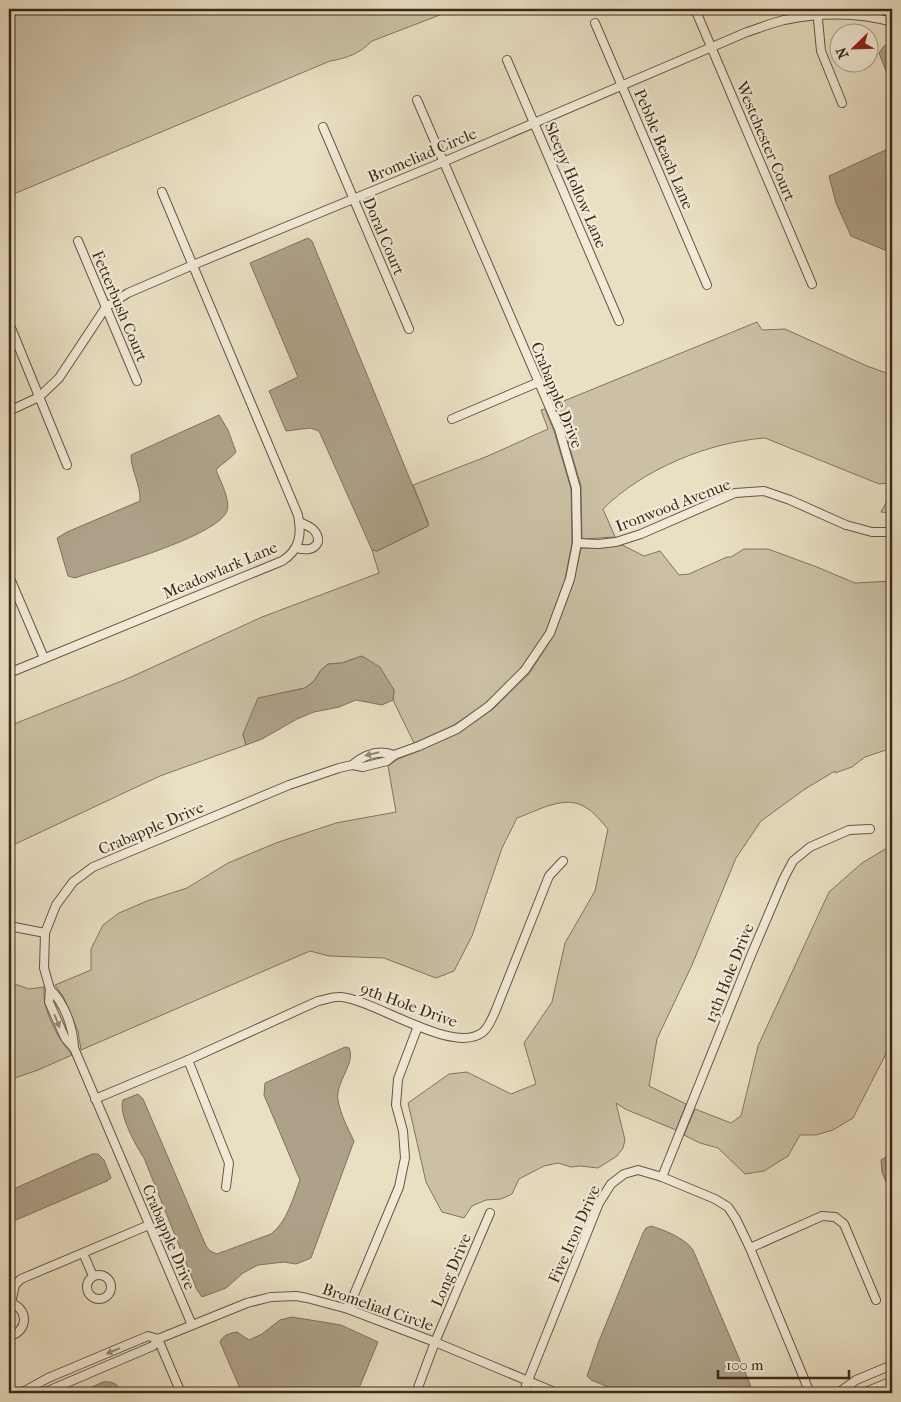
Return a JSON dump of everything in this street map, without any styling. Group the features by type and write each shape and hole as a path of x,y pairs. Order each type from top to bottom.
{"street":[{"name":"Westchester Court","path":"695,9 812,284"},
{"name":"Bromeliad Circle","path":"9,411 39,397 59,378 106,307 128,293 443,162 747,32 782,20 818,12 876,17 892,22"},
{"path":"818,12 822,51 842,103"},
{"name":"Pebble Beach Lane","path":"595,23 707,285"},
{"name":"Sleepy Hollow Lane","path":"507,60 619,321"},
{"name":"Crabapple Drive","path":"192,1325 74,1048 73,1033 59,998 50,989 44,968 45,933 56,905 73,882 93,867 289,785 339,768 352,765 363,767 387,761 394,755 457,729 489,706 525,670 550,633 570,580 577,543 576,488 559,429 417,100"},
{"name":"Doral Court","path":"323,127 409,328"},
{"name":"Meadowlark Lane","path":"9,673 275,564 287,558 296,548 300,536 299,522 162,192"},
{"name":"Fetterbush Court","path":"78,241 137,381"},
{"path":"9,323 67,465"},
{"path":"452,419 539,382"},
{"name":"Ironwood Avenue","path":"577,543 598,544 616,542 641,534 735,493 764,491 790,500 846,525 872,532 892,532"},
{"path":"296,548 309,550 318,542 316,531 299,522"},
{"path":"9,576 44,658"},
{"name":"13th Hole Drive","path":"662,1177 752,953 793,861 810,848 849,830 870,828"},
{"name":"9th Hole Drive","path":"96,1099 318,1001 339,996 357,1000 418,1026 456,1038 472,1038 484,1031 495,1012 548,876 563,861"},
{"path":"9,926 45,933"},
{"path":"348,1309 399,1187 405,1158 403,1131 396,1105 398,1079 418,1026"},
{"path":"188,1060 229,1163 226,1187"},
{"name":"Five Iron Drive","path":"523,1393 599,1203 611,1184 624,1174 638,1170 662,1177 715,1199 728,1207 750,1248 810,1393"},
{"name":"Long Drive","path":"416,1393 490,1213"},
{"path":"750,1248 822,1216 835,1217 844,1224 876,1300"},
{"path":"9,1336 17,1334 21,1330 25,1319 21,1309 10,1303 15,1285 21,1279 149,1225"},
{"path":"83,1253 93,1276"},
{"name":"Bromeliad Circle","path":"43,1393 153,1346 158,1339 247,1303 271,1297 307,1298 348,1309 436,1342 557,1393"},
{"name":"Bromeliad Circle","path":"21,1393 48,1378 148,1336 158,1339"},
{"path":"158,1339 181,1393"},
{"path":"840,1392 856,1380 892,1365"},
{"path":"840,1392 863,1393 892,1381"}],"shaded area":[{"path":"9,9 452,9 372,41 352,55 330,61 9,196"},
{"path":"892,43 892,86 879,53 884,46"},
{"path":"892,147 892,253 851,236 836,203 829,176"},
{"path":"308,238 312,241 428,523 428,526 377,551 372,550 319,431 310,428 286,431 269,391 298,377 250,263"},
{"path":"757,322 762,330 785,329 867,366 892,375 892,513 881,512 888,499 889,483 879,484 765,438 722,445 678,460 657,470 619,495 603,509 615,537 582,539 581,486 564,428 554,405"},
{"path":"545,409 554,431 571,489 572,543 565,579 546,631 521,668 486,703 454,725 414,743 393,700 394,690 362,656 342,663 328,664 321,670 314,681 305,688 277,694 243,734 246,745 160,776 9,847 9,726 129,678 262,617 379,573 372,550 377,551 428,526 413,485 488,456 548,429 541,410"},
{"path":"219,415 228,430 236,452 216,470 228,502 227,511 219,521 182,541 158,550 75,578 68,576 57,538 140,501 131,455"},
{"path":"622,545 644,556 660,551 679,575 689,574 727,557 731,557 744,549 768,549 855,583 892,581 892,748 865,757 852,767 835,773 835,771 805,789 761,821 736,858 692,965 657,1039 649,1086 686,1104 676,1130 625,1109 616,1103 625,1140 623,1148 617,1156 598,1168 571,1167 558,1163 544,1166 519,1179 512,1194 501,1199 486,1200 472,1206 464,1218 442,1212 426,1182 408,1103 449,1074 467,1072 511,1094 536,1084 524,1043 552,1002 565,943 595,891 608,829 588,809 577,803 569,802 551,805 517,818 502,848 472,936 454,971 436,978 384,958 329,956 310,951 81,1050 78,1031 63,996 55,985 91,970 91,949 103,925 119,913 147,901 187,888 228,863 276,843 336,823 396,812 388,766 398,759 459,733 493,709 529,674 554,635 574,581 581,548"},
{"path":"362,656 380,667 394,690 393,700 382,705 356,700 339,707 314,712 297,719 262,739 246,745 243,734 258,698 305,688 314,681 321,670 328,664 342,663"},
{"path":"892,845 892,1042 853,1118 833,1130 816,1135 800,1135 788,1156 764,1171 745,1174 718,1148 700,1143 684,1135 695,1109 731,1123 741,1116 758,1046 829,892 862,863"},
{"path":"9,982 29,989 44,987 45,1005 48,1014 61,1040 72,1055 9,1080"},
{"path":"345,1047 349,1048 350,1060 339,1087 338,1100 342,1116 354,1141 311,1258 296,1264 284,1262 258,1265 243,1273 226,1288 202,1297 197,1290 144,1158 125,1121 122,1106 123,1100 138,1094 143,1099 206,1246 210,1251 217,1254 271,1234 277,1229 292,1202 300,1180 264,1095 265,1083"},
{"path":"92,1154 98,1154 104,1160 111,1178 9,1223 9,1191"},
{"path":"889,1155 892,1157 892,1197 882,1172 881,1160"},
{"path":"651,1226 680,1238 693,1250 750,1384 751,1393 623,1393 591,1380 587,1376 599,1341 643,1233 646,1228"},
{"path":"292,1317 341,1325 378,1342 357,1393 242,1393 220,1342 221,1340 227,1335 237,1332 249,1340 262,1334 280,1320"},
{"path":"103,1382 115,1384 119,1387 120,1393 79,1393"}]}
